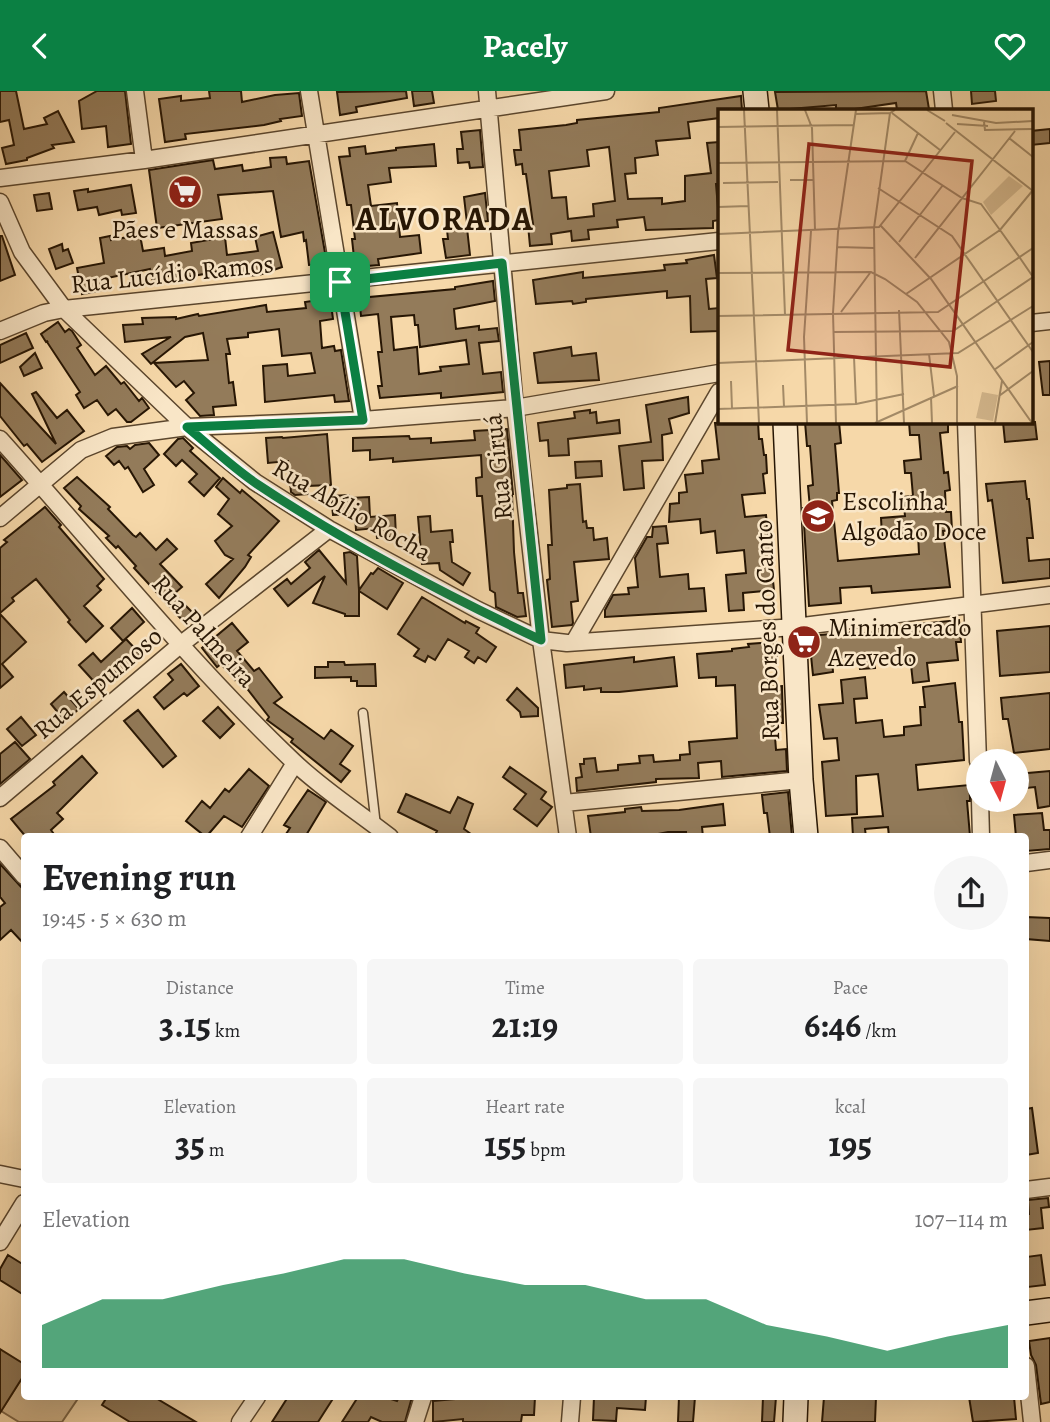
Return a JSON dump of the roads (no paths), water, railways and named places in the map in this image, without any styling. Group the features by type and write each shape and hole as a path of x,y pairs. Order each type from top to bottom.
{"street":[{"path":"135,91 144,160"},
{"path":"309,91 363,420"},
{"name":"Rua Giruá","path":"487,91 516,408 541,640 568,833"},
{"path":"0,178 144,160 606,91"},
{"path":"755,91 757,109"},
{"path":"942,91 944,109"},
{"name":"Rua Abílio Rocha","path":"0,202 22,252 64,309 187,427 255,482 329,529 478,610 541,640"},
{"name":"Rua Lucídio Ramos","path":"4,328 44,313 64,309 718,241"},
{"path":"1032,323 1050,321"},
{"path":"0,518 81,450 113,437 187,427 363,420 516,408 718,373"},
{"path":"574,642 718,394"},
{"name":"Rua Borges do Canto","path":"785,423 806,833"},
{"path":"966,423 978,749"},
{"name":"Rua Palmeira","path":"0,439 180,645 295,763 385,833"},
{"name":"Rua Espumoso","path":"0,798 180,645 329,529"},
{"path":"541,640 567,643 795,627 1050,595"},
{"path":"251,833 295,763"},
{"path":"564,803 801,780"},
{"path":"980,812 981,833"},
{"path":"0,848 21,872"},
{"path":"1029,863 1050,860"},
{"path":"0,1174 21,1178"},
{"path":"1029,1190 1050,1187"},
{"path":"0,1242 21,1208"},
{"path":"1029,1313 1050,1310"},
{"path":"1029,1394 1032,1422"},
{"path":"240,1422 255,1400"},
{"path":"415,1422 422,1400"},
{"path":"570,1422 572,1400"},
{"path":"795,1422 796,1400"}],"lane":[{"path":"363,713 376,826"}],"place":[{"name":"Pães e Massas","path":"185,192"},
{"name":"Escolinha Algodão Doce","path":"818,516"},
{"name":"Minimercado Azevedo","path":"804,642"}],"district":[{"name":"ALVORADA","path":"445,218"}]}
